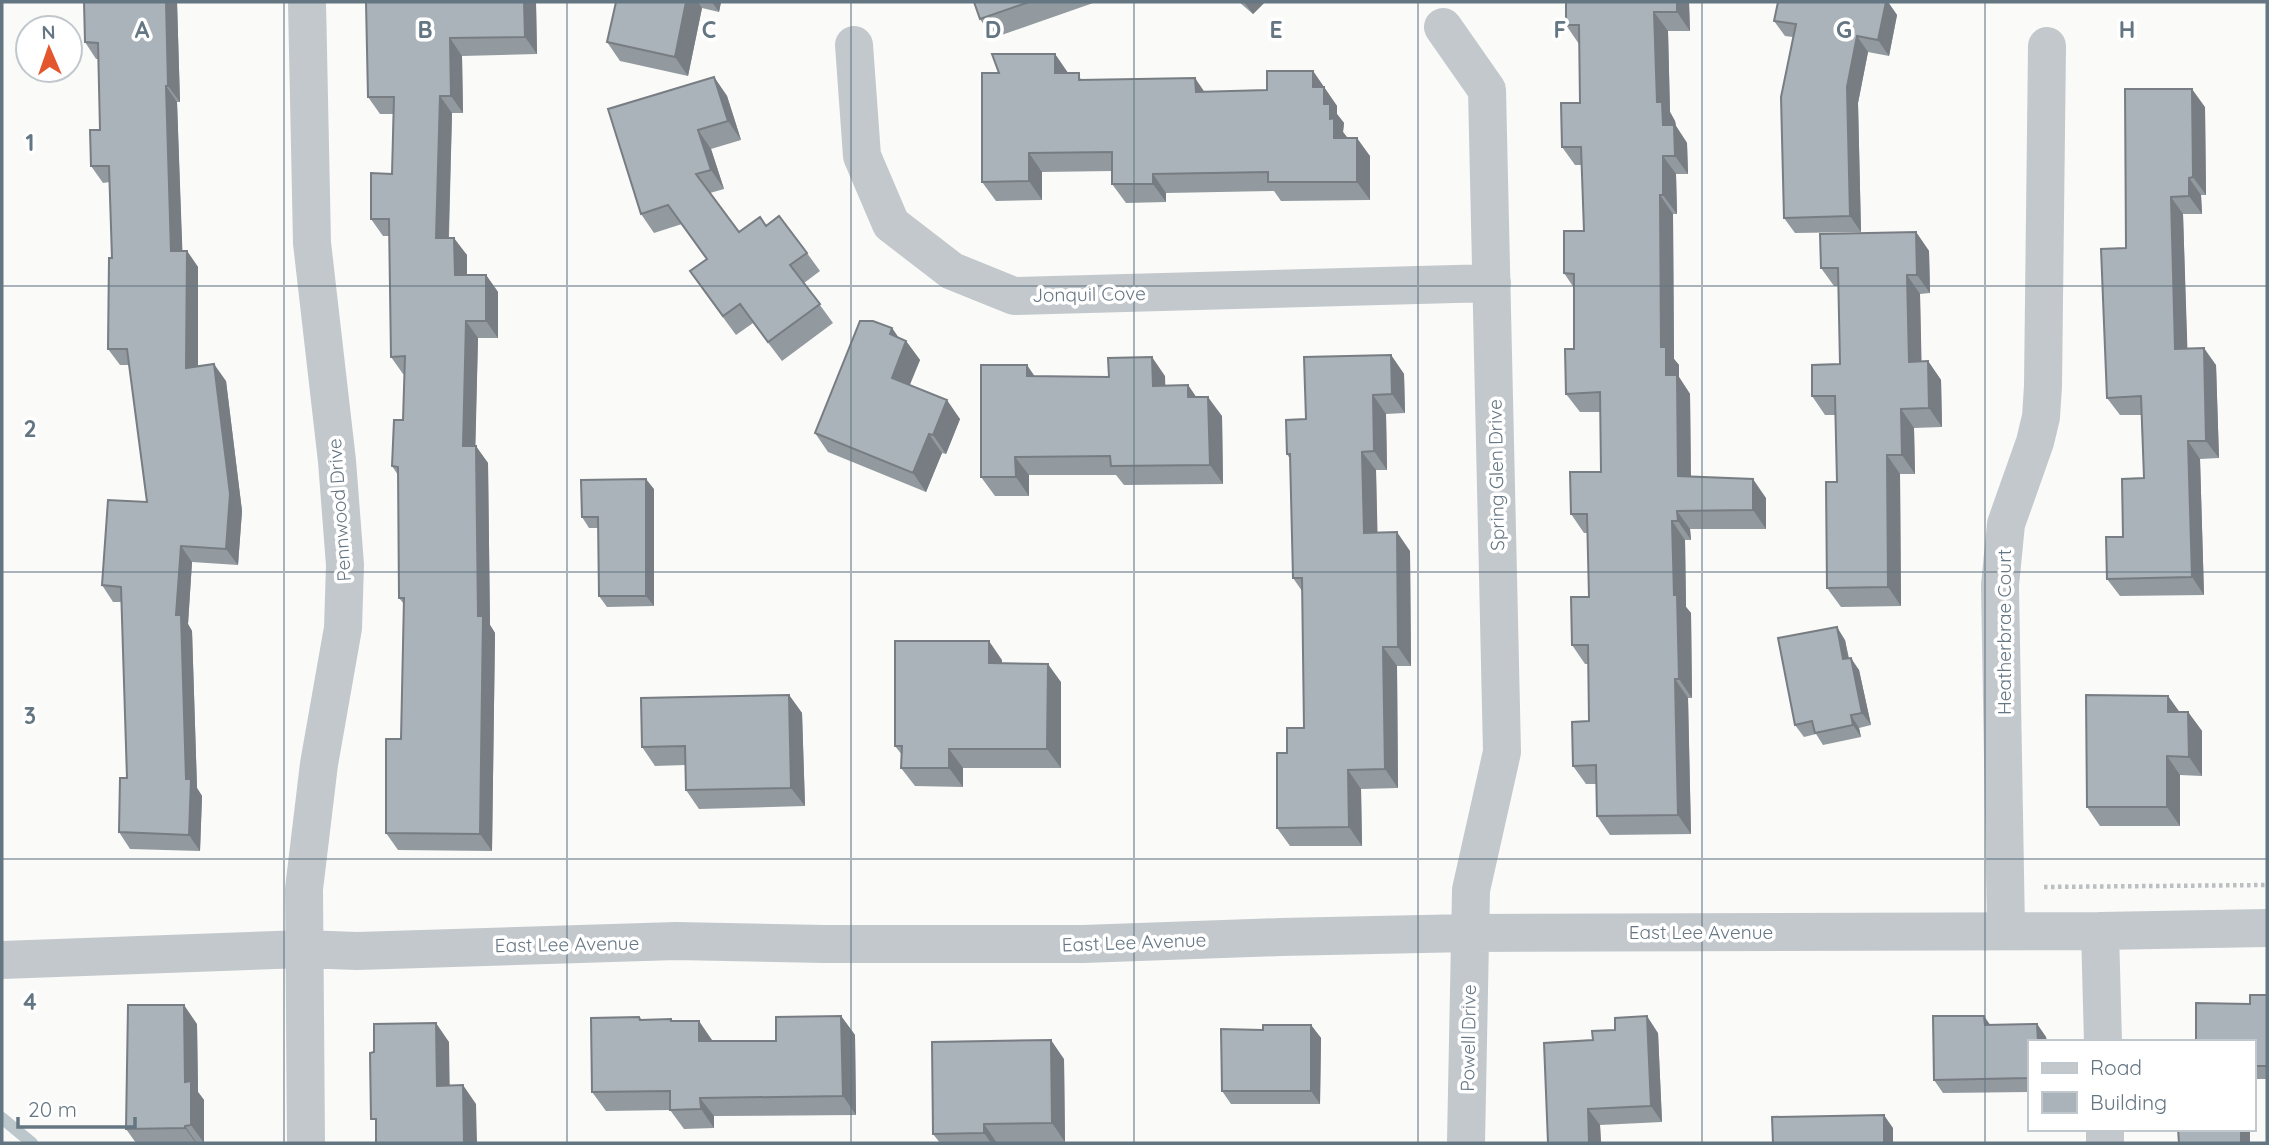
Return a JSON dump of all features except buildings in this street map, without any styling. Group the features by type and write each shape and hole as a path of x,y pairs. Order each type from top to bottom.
{"street":[{"name":"Pennwood Drive","path":"306,1143 304,889 318,764 343,628 345,565 337,461 312,243 307,2"},
{"name":"Spring Glen Drive","path":"1443,27 1487,90 1502,752 1471,890 1469,933"},
{"name":"Jonquil Cove","path":"854,45 862,156 891,224 952,271 1014,296 1492,284"},
{"name":"Heatherbrae Court","path":"2006,930 2000,585 2006,524 2041,417 2047,46"},
{"name":"East Lee Avenue","path":"2,960 303,949 357,951 676,941 1083,944 1469,933 2267,928"},
{"path":"2100,931 2103,1040"},
{"name":"Powell Drive","path":"1466,1143 1469,933"}],"path":[{"path":"2039,887 2267,885"}],"waterway":[{"path":"2,1118 32,1143"}]}
